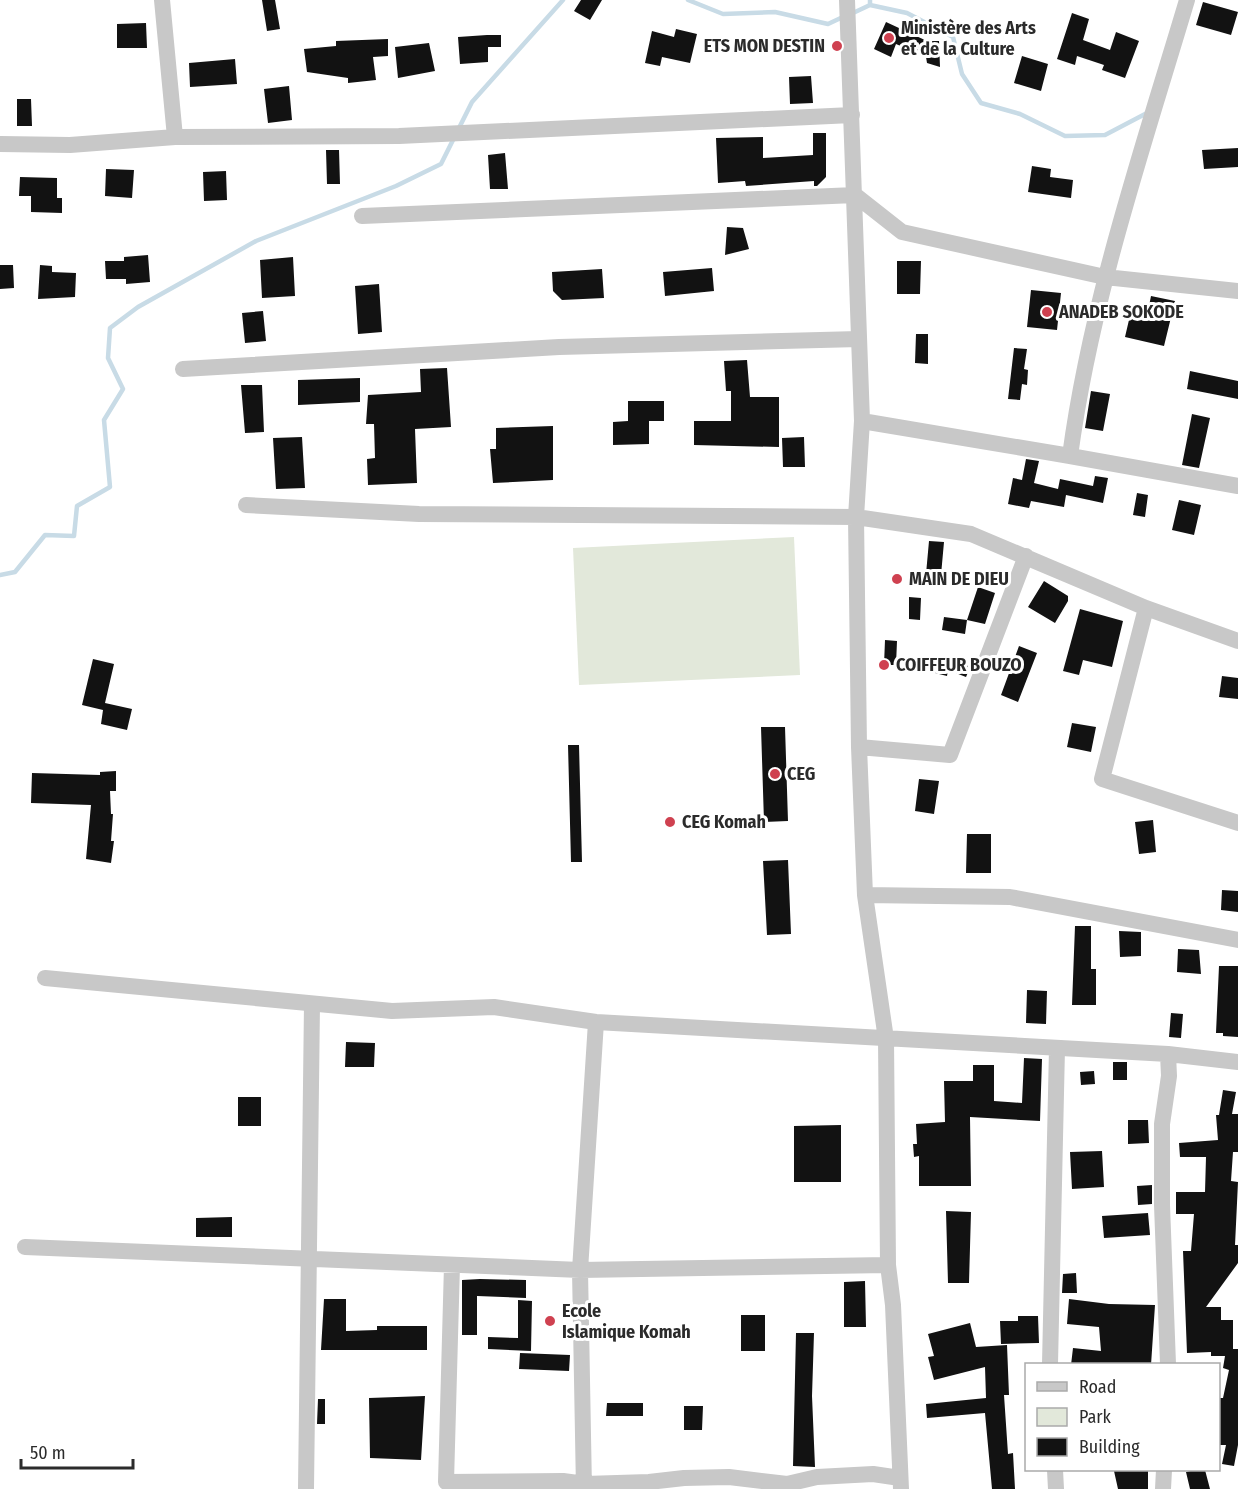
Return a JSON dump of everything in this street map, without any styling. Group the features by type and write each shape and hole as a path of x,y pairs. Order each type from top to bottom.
{"street":[{"path":"162,0 175,137"},
{"path":"1070,456 1080,382 1105,277 1187,0"},
{"path":"452,1265 446,1482 563,1481 584,1486 729,1477 787,1484 816,1477 873,1474 900,1483 893,1305 888,1265 886,1039 865,895 859,747 856,517 862,421 847,10"},
{"path":"0,144 70,145 175,137 399,136 852,114"},
{"path":"362,216 855,195 902,232 1105,277 1238,291"},
{"path":"183,369 559,347 859,339"},
{"path":"862,421 1238,486"},
{"path":"246,506 419,514 856,517 971,534 1146,608 1238,641"},
{"path":"859,747 950,755 1026,556"},
{"path":"1146,608 1102,780 1238,823"},
{"path":"865,895 1010,897 1238,940"},
{"path":"45,978 392,1011 494,1007 596,1022 1168,1054 1238,1062"},
{"path":"306,1489 312,1004"},
{"path":"584,1486 580,1270 596,1022"},
{"path":"1050,1363 1057,1048"},
{"path":"1168,1054 1169,1076 1162,1124 1168,1363"},
{"path":"25,1247 580,1270 888,1265"},
{"path":"1054,1471 1056,1489"},
{"path":"1163,1489 1164,1471"}],"green space":[{"path":"794,537 800,675 579,685 573,548"}],"building":[{"path":"262,0 275,0 280,29 267,31"},
{"path":"581,0 602,0 590,20 574,11"},
{"path":"1203,2 1238,12 1231,35 1196,25"},
{"path":"1072,13 1089,19 1083,40 1110,50 1116,32 1139,41 1125,78 1102,70 1104,65 1077,56 1075,65 1057,59"},
{"path":"886,22 927,41 939,41 940,67 927,63 926,57 896,44 891,57 874,49"},
{"path":"146,23 147,48 117,48 117,24"},
{"path":"676,29 697,34 690,63 662,57 660,66 645,63 652,31 674,37"},
{"path":"501,35 501,47 488,47 488,62 460,64 458,37"},
{"path":"388,39 388,56 373,57 376,80 348,83 348,78 307,72 304,49 336,46 336,41"},
{"path":"429,43 435,71 398,78 395,47"},
{"path":"1022,56 1048,64 1041,91 1014,83"},
{"path":"235,59 237,84 190,87 189,63"},
{"path":"811,76 813,103 790,104 789,77"},
{"path":"289,86 292,120 268,123 264,89"},
{"path":"17,99 31,99 32,126 17,126"},
{"path":"813,133 826,133 826,177 817,186 814,186 814,181 746,186 745,181 718,183 716,138 763,137 763,158 813,155"},
{"path":"1238,148 1238,167 1204,169 1202,150"},
{"path":"326,150 339,150 340,184 327,184"},
{"path":"505,153 508,189 490,189 488,155"},
{"path":"1032,166 1051,169 1050,177 1073,180 1071,198 1028,192"},
{"path":"106,169 134,170 132,198 105,196"},
{"path":"226,171 227,200 204,201 203,172"},
{"path":"20,177 57,178 57,198 62,198 62,213 31,212 31,196 19,196"},
{"path":"727,227 743,228 749,249 725,255"},
{"path":"148,255 150,282 126,284 126,279 106,279 105,261 124,261 124,257"},
{"path":"293,257 295,296 262,298 260,260"},
{"path":"897,261 921,261 920,294 897,294"},
{"path":"0,265 13,265 14,288 0,289"},
{"path":"40,265 52,266 52,272 76,273 75,297 38,299"},
{"path":"712,268 714,291 665,296 663,272"},
{"path":"602,269 604,298 562,300 553,291 552,272"},
{"path":"379,284 382,332 358,334 355,286"},
{"path":"1031,290 1061,293 1057,330 1027,327"},
{"path":"1151,296 1175,301 1164,346 1125,337 1132,307 1148,311"},
{"path":"263,311 266,341 245,343 242,313"},
{"path":"916,334 928,334 928,364 915,363"},
{"path":"1014,348 1027,349 1024,369 1028,370 1027,385 1022,384 1020,400 1008,399"},
{"path":"747,360 750,397 779,397 779,447 694,445 694,421 731,421 731,391 726,391 724,361"},
{"path":"447,368 451,427 415,429 417,483 368,485 367,459 375,458 374,424 366,424 368,395 421,392 420,369"},
{"path":"1190,371 1238,381 1238,399 1187,389"},
{"path":"360,378 360,402 298,405 298,380"},
{"path":"241,385 262,385 264,432 245,433"},
{"path":"1091,391 1110,394 1103,431 1085,428"},
{"path":"628,401 664,401 664,421 649,421 649,444 613,445 613,422 628,421"},
{"path":"1192,414 1210,418 1199,468 1182,465"},
{"path":"553,426 553,480 493,483 490,449 496,449 496,428"},
{"path":"302,437 305,488 276,489 273,438"},
{"path":"804,437 805,467 783,467 782,438"},
{"path":"1026,459 1039,461 1034,483 1058,489 1060,479 1093,486 1095,476 1108,478 1103,503 1066,495 1064,507 1031,501 1029,508 1008,504 1013,478 1022,480"},
{"path":"1137,493 1148,495 1145,517 1133,515"},
{"path":"1179,500 1201,505 1194,535 1172,530"},
{"path":"929,541 944,542 941,575 926,574"},
{"path":"1044,581 1068,596 1068,601 1055,623 1028,607"},
{"path":"978,587 995,593 985,624 967,620"},
{"path":"909,597 921,598 920,620 909,619"},
{"path":"1080,609 1123,621 1112,667 1083,660 1079,675 1063,671"},
{"path":"944,617 967,620 965,634 942,630"},
{"path":"885,640 897,641 896,665 884,665"},
{"path":"1019,646 1037,653 1018,702 1001,695"},
{"path":"932,657 971,665 966,677 948,670 947,676 935,673 936,665 930,663"},
{"path":"93,659 114,664 105,703 132,709 127,730 101,724 103,710 82,705"},
{"path":"1222,676 1238,678 1238,699 1219,697"},
{"path":"1072,723 1096,727 1091,752 1067,747"},
{"name":"CEG","path":"761,727 785,727 788,821 764,822"},
{"path":"568,745 579,745 582,862 571,862"},
{"path":"116,771 116,791 110,791 111,814 113,814 111,841 114,841 111,863 86,859 91,805 31,803 32,773 100,775 100,772"},
{"path":"919,779 939,781 934,814 915,811"},
{"path":"1153,820 1156,852 1139,854 1135,822"},
{"path":"967,834 991,834 991,873 966,873"},
{"path":"788,860 791,934 767,935 763,861"},
{"path":"1222,890 1238,891 1238,912 1221,910"},
{"path":"1075,926 1091,926 1091,969 1096,969 1096,1005 1072,1005"},
{"path":"1119,931 1141,932 1141,956 1120,957"},
{"path":"1178,949 1199,950 1201,974 1177,972"},
{"path":"1219,966 1238,966 1238,1037 1216,1033"},
{"path":"1027,990 1047,991 1046,1024 1026,1023"},
{"path":"1171,1013 1183,1014 1181,1038 1169,1037"},
{"path":"346,1042 375,1043 374,1067 345,1067"},
{"path":"1024,1058 1042,1059 1040,1121 970,1117 971,1186 919,1186 919,1156 914,1157 913,1144 917,1144 916,1124 945,1122 944,1081 973,1081 973,1065 994,1065 994,1101 1022,1103"},
{"path":"1113,1062 1127,1062 1127,1080 1113,1080"},
{"path":"1094,1071 1095,1084 1081,1085 1080,1072"},
{"path":"1223,1090 1236,1092 1232,1114 1238,1114 1238,1152 1233,1152 1231,1181 1238,1182 1235,1245 1238,1245 1238,1263 1206,1307 1221,1307 1221,1320 1233,1320 1233,1349 1238,1349 1238,1445 1234,1466 1222,1464 1226,1445 1220,1445 1220,1398 1223,1398 1229,1370 1223,1368 1225,1356 1211,1356 1211,1352 1187,1353 1183,1251 1191,1251 1194,1214 1176,1214 1176,1192 1205,1192 1206,1157 1180,1157 1179,1143 1218,1140 1216,1115 1219,1115"},
{"path":"238,1097 261,1097 261,1126 238,1126"},
{"path":"1128,1120 1148,1120 1149,1143 1128,1144"},
{"path":"841,1125 841,1182 794,1182 794,1126"},
{"path":"1102,1151 1104,1187 1072,1189 1070,1152"},
{"path":"1152,1185 1152,1204 1138,1205 1137,1186"},
{"path":"946,1211 971,1212 969,1283 948,1283"},
{"path":"1148,1213 1150,1235 1104,1238 1102,1216"},
{"path":"232,1217 232,1237 196,1237 196,1218"},
{"path":"1076,1273 1077,1293 1062,1293 1063,1274"},
{"path":"462,1280 526,1280 526,1298 477,1296 477,1335 462,1335"},
{"path":"865,1281 866,1327 844,1327 844,1282"},
{"path":"324,1299 346,1299 346,1331 377,1330 377,1326 427,1326 427,1350 321,1350"},
{"path":"1069,1299 1109,1304 1155,1305 1151,1363 1071,1363 1073,1348 1101,1351 1099,1327 1067,1324"},
{"path":"518,1300 532,1301 531,1351 488,1349 488,1337 518,1338"},
{"path":"741,1315 765,1315 765,1351 741,1351"},
{"path":"1018,1316 1038,1316 1039,1343 1001,1344 1000,1321 1018,1321"},
{"path":"970,1323 976,1347 1007,1345 1009,1395 1004,1395 1008,1454 1013,1453 1015,1489 992,1489 985,1413 927,1418 926,1404 986,1398 985,1367 934,1380 928,1357 934,1356 928,1334"},
{"path":"796,1333 814,1333 812,1396 815,1467 793,1466"},
{"path":"520,1353 570,1355 569,1371 519,1369"},
{"path":"425,1396 421,1460 370,1458 369,1398"},
{"path":"318,1399 325,1399 325,1424 317,1424"},
{"path":"607,1403 643,1403 643,1416 606,1416"},
{"path":"684,1406 703,1406 702,1430 684,1430"},
{"path":"1114,1471 1148,1471 1148,1489 1118,1489"},
{"path":"1205,1471 1210,1489 1190,1489 1186,1472"}],"waterway":[{"path":"458,130 472,102 563,0"},
{"path":"688,0 723,14 775,12 828,24 845,16"},
{"path":"853,13 870,5 870,0"},
{"path":"870,5 907,13 953,37 962,74 981,103 1020,114 1065,136 1105,135 1147,113"},
{"path":"0,575 15,572 45,535 74,536 77,506 110,487 104,420 123,389 108,358 110,328 138,307 256,241 396,186 441,164 454,138"}],"place":[{"name":"Ministère des Arts et de la Culture","path":"889,38"},
{"name":"ETS MON DESTIN","path":"837,46"},
{"name":"ANADEB SOKODE","path":"1047,312"},
{"name":"MAIN DE DIEU","path":"897,579"},
{"name":"COIFFEUR BOUZO","path":"884,665"},
{"name":"CEG","path":"775,774"},
{"name":"CEG Komah","path":"670,822"},
{"name":"Ecole Islamique Komah","path":"550,1321"}]}
